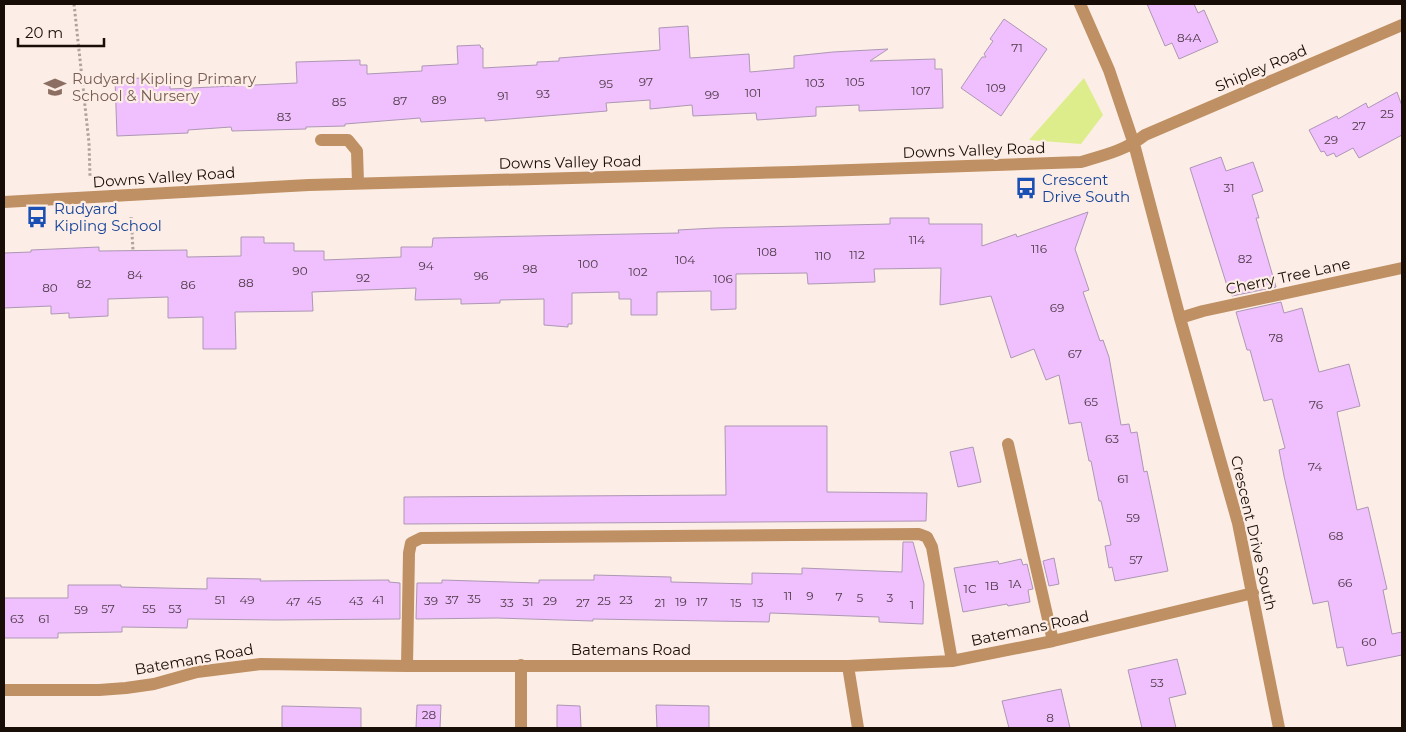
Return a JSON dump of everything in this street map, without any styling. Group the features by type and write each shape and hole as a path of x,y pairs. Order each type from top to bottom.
{"street":[{"name":"Crescent Drive South","path":"1080,4 1109,70 1134,144 1180,318 1238,524 1278,728"},
{"name":"Shipley Road","path":"1134,144 1146,135 1402,26"},
{"path":"321,140 348,140 357,151 358,183"},
{"name":"Downs Valley Road","path":"4,202 100,198 253,187 358,183 793,172 1081,162 1118,152 1134,144"},
{"name":"Cherry Tree Lane","path":"1180,318 1203,311 1402,268"},
{"path":"1008,444 1052,641"},
{"path":"406,666 410,548 411,544 421,538 919,534 927,537 932,547 952,661"},
{"name":"Batemans Road","path":"4,690 99,690 126,688 154,684 197,672 261,664 406,666 848,666 952,661 1052,641 1253,594"},
{"path":"520,728 521,665"},
{"path":"848,666 858,728"}],"path":[{"path":"74,4 89,143 90,176"},
{"path":"131,217 132,250"}],"green space":[{"path":"1084,78 1103,115 1081,144 1029,140"}],"building":[{"path":"1147,4 1194,4 1198,13 1204,10 1218,42 1179,59 1172,43 1165,46"},
{"path":"1004,19 1047,49 1001,116 961,88 982,57 986,57 984,54 993,41 990,39"},
{"path":"688,26 690,58 749,54 750,72 794,68 794,56 833,52 888,49 870,61 935,59 935,69 942,69 943,108 859,111 859,105 816,107 816,116 757,120 756,113 693,116 692,105 650,109 650,100 606,103 607,111 485,121 485,118 421,122 420,118 345,124 345,126 306,127 306,129 232,131 231,127 188,130 188,133 117,136 115,79 170,77 170,89 297,83 296,62 360,60 360,65 367,65 367,74 422,71 422,66 458,64 457,46 480,45 483,48 483,68 537,65 537,62 559,61 559,58 660,50 659,28"},
{"path":"1397,92 1402,106 1402,135 1359,158 1353,148 1336,157 1334,153 1327,156 1324,151 1321,152 1309,130 1337,116 1338,119 1366,103 1368,108"},
{"path":"1221,157 1226,171 1253,162 1263,191 1252,195 1259,218 1256,218 1276,287 1232,296 1229,292 1190,168"},
{"path":"1088,212 1075,249 1089,290 1083,292 1100,341 1103,340 1109,357 1121,425 1129,424 1131,433 1137,432 1144,472 1147,471 1168,571 1115,581 1112,567 1109,568 1105,546 1111,545 1081,422 1069,424 1059,375 1046,380 1034,349 1011,358 991,296 940,305 941,268 874,269 875,282 808,284 807,273 736,274 736,309 711,310 711,291 657,292 657,315 631,315 631,299 619,299 619,292 572,293 572,324 568,324 568,327 544,325 544,299 500,300 500,303 461,304 461,299 415,300 416,288 312,292 313,311 235,312 236,349 203,349 203,317 168,318 168,297 108,299 108,316 69,318 69,313 51,314 51,306 4,308 4,253 31,252 31,250 99,247 99,251 187,250 187,257 241,256 241,237 264,237 264,243 294,243 294,251 324,251 324,260 401,257 401,247 432,247 433,238 679,233 678,230 715,228 890,224 890,218 929,218 929,224 982,224 982,246 1016,234 1017,237"},
{"path":"1281,302 1284,313 1302,308 1319,372 1349,364 1360,406 1337,412 1357,510 1368,507 1387,589 1383,590 1392,634 1402,632 1402,655 1347,666 1343,647 1337,648 1328,601 1313,604 1279,450 1285,448 1272,399 1264,401 1250,350 1247,350 1236,312"},
{"path":"725,426 827,426 827,492 927,493 926,521 404,524 404,497 726,495"},
{"path":"973,447 981,482 958,487 950,452"},
{"path":"903,542 913,542 924,584 923,624 879,622 879,617 770,613 769,622 593,619 593,621 497,618 416,619 417,583 442,583 442,580 539,583 539,580 594,580 594,575 671,577 671,582 752,584 752,573 802,574 802,568 902,572"},
{"path":"1054,558 1059,584 1049,586 1043,561"},
{"path":"1021,559 1023,565 1027,564 1033,589 1028,590 1030,602 963,612 954,568 998,561 999,564"},
{"path":"207,578 261,579 260,581 389,580 389,582 400,583 400,619 188,619 187,628 122,627 122,632 58,633 58,638 4,638 4,598 68,598 68,585 121,585 121,587 207,589"},
{"path":"1177,659 1186,694 1169,698 1176,728 1142,728 1128,670"},
{"path":"1061,689 1070,728 1009,728 1002,701"},
{"path":"417,705 441,705 440,728 416,728"},
{"path":"557,705 580,706 581,728 557,728"},
{"path":"656,705 709,706 709,728 657,728"},
{"path":"282,706 361,708 361,728 282,728"}],"place":[{"name":"Rudyard Kipling Primary School & Nursery","path":"55,87"},
{"name":"Crescent Drive South","path":"1026,188"},
{"name":"Rudyard Kipling School","path":"37,217"}]}
